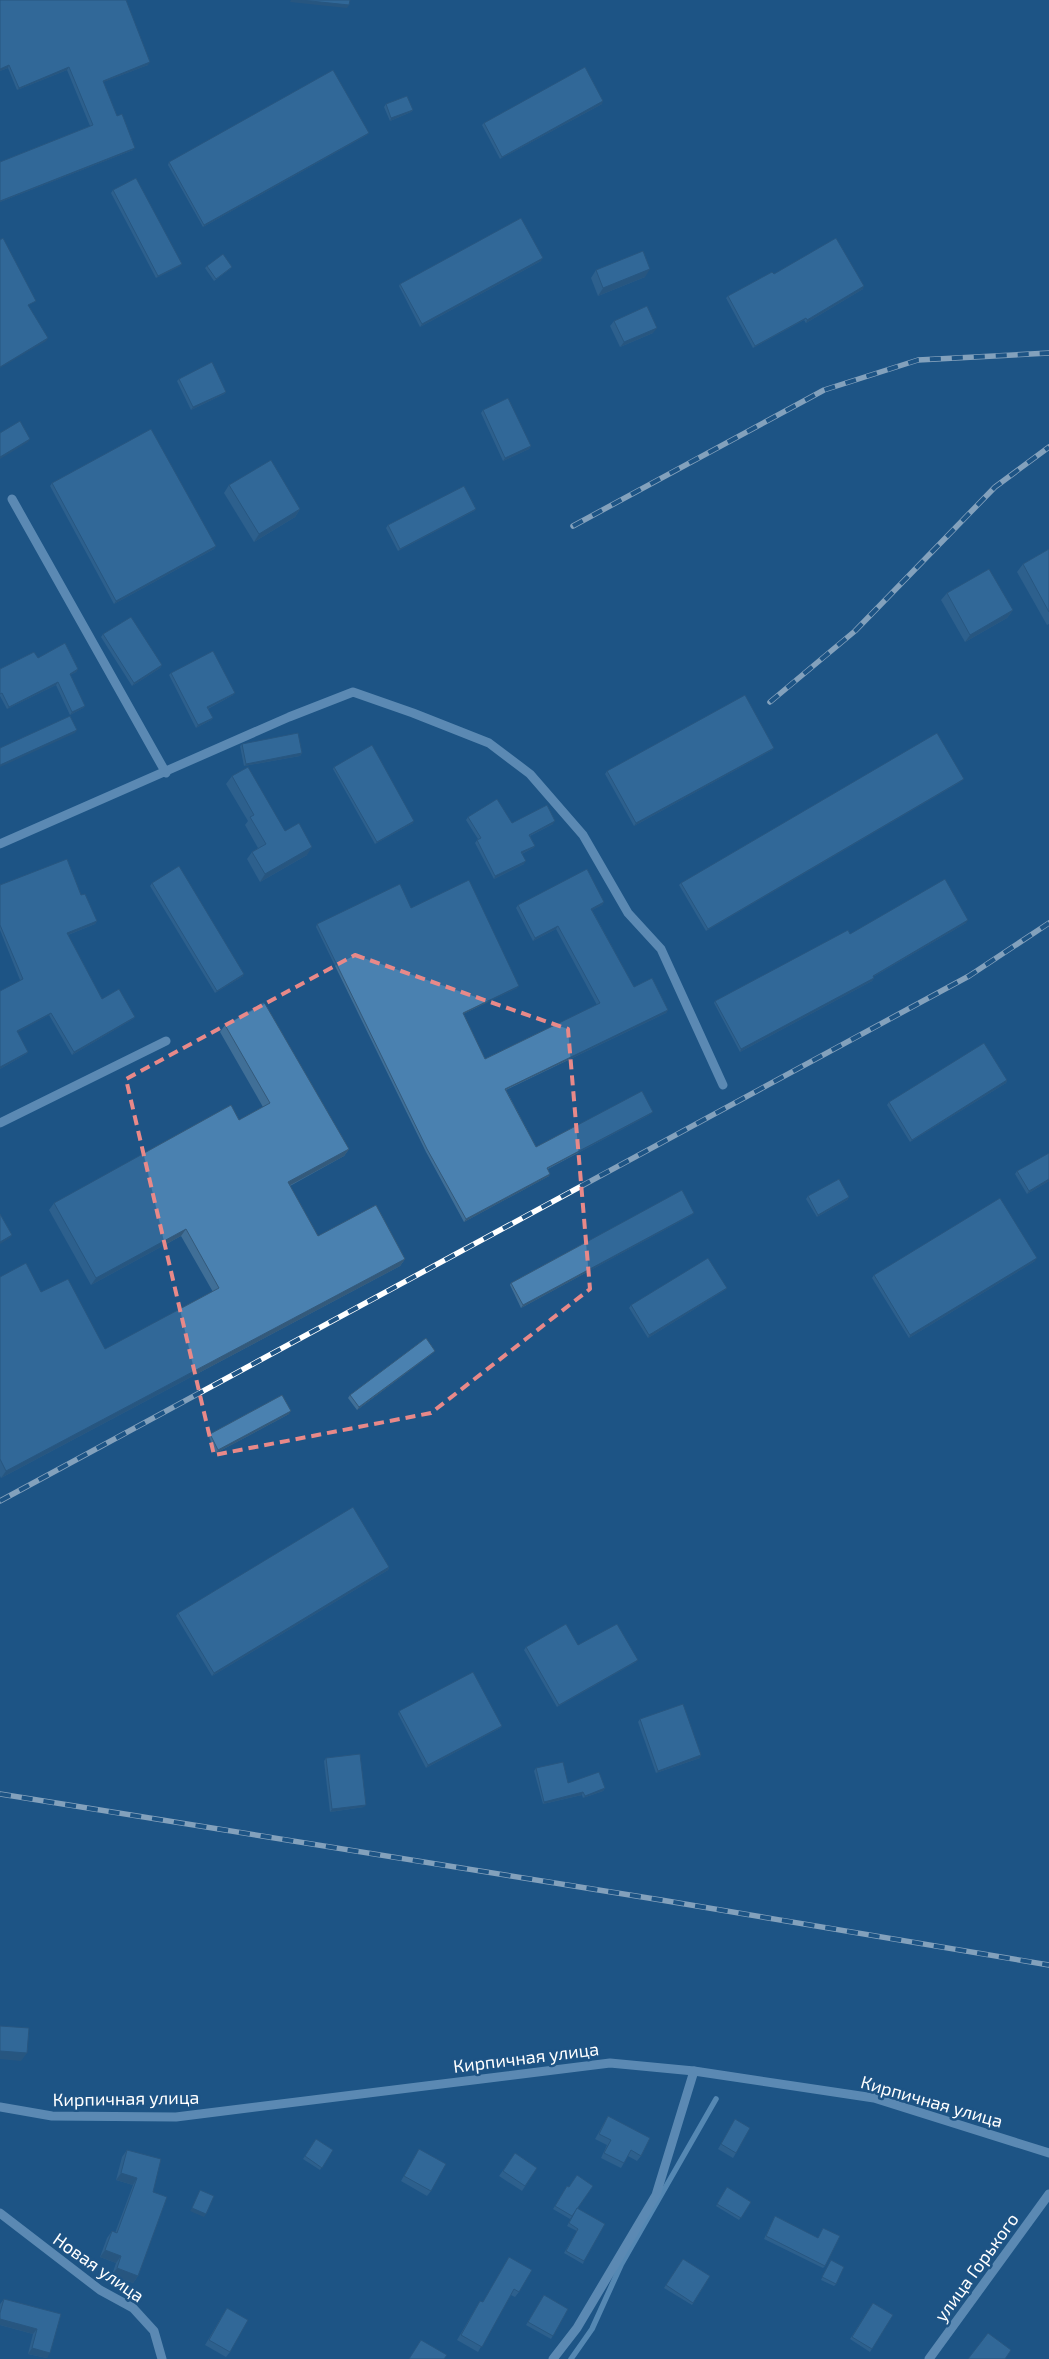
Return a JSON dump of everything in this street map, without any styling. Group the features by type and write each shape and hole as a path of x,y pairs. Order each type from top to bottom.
{"street":[{"path":"12,499 166,773"},
{"path":"0,844 166,773 290,717 353,692 489,743 530,774 584,835 628,913 661,949 724,1085"},
{"path":"0,1123 166,1041"},
{"name":"Кирпичная улица","path":"0,2107 52,2116 176,2117 610,2063 694,2071 874,2098 1049,2153"},
{"path":"553,2359 577,2328 656,2195 694,2071"},
{"name":"улица Горького","path":"929,2359 1049,2194"},
{"name":"Новая улица","path":"0,2213 100,2290 134,2308 154,2331 162,2359"}],"highlighted area":[{"path":"355,955 568,1029 590,1289 431,1413 214,1455 126,1079"}],"building":[{"path":"0,0 126,0 150,62 103,81 117,116 122,114 135,148 0,201 0,162 93,125 69,67 19,88 9,65 0,69"},
{"path":"301,0 350,0 349,5"},
{"path":"585,67 603,101 502,157 484,123"},
{"path":"333,70 369,133 204,225 169,162"},
{"path":"407,96 413,110 391,118 386,104"},
{"path":"136,178 182,264 158,276 113,190"},
{"path":"521,218 543,258 422,324 400,284"},
{"path":"3,238 36,301 28,305 48,338 0,367 0,240"},
{"path":"836,238 864,286 807,320 806,318 755,346 728,296 772,272 774,274"},
{"path":"643,251 650,269 603,288 596,270"},
{"path":"223,254 232,267 216,279 207,266"},
{"path":"647,306 657,328 624,342 614,321"},
{"path":"212,362 226,392 193,407 179,379"},
{"path":"508,398 531,446 505,458 483,410"},
{"path":"20,421 30,439 0,457 0,433"},
{"path":"151,429 216,546 116,601 52,483"},
{"path":"271,460 300,509 259,534 229,485"},
{"path":"464,486 476,509 400,549 388,525"},
{"path":"1049,549 1049,612 1023,564"},
{"path":"989,569 1013,610 970,635 947,593"},
{"path":"131,617 162,665 134,683 103,634"},
{"path":"65,643 78,669 70,674 85,706 72,712 58,682 9,707 2,693 0,694 0,669 34,652 38,658"},
{"path":"213,651 235,693 207,707 213,718 198,725 171,673"},
{"path":"745,695 774,748 636,823 607,771"},
{"path":"70,716 77,730 0,765 0,748"},
{"path":"298,733 302,753 246,764 242,744"},
{"path":"937,733 964,779 708,929 681,883"},
{"path":"372,745 414,821 377,842 334,767"},
{"path":"248,767 285,831 299,823 312,847 265,874 252,852 266,844 250,817 254,815 232,776"},
{"path":"497,799 512,823 547,805 555,821 529,835 535,846 521,852 526,861 495,876 477,840 481,838 468,817"},
{"path":"67,859 81,895 85,894 97,921 67,933 102,999 119,989 135,1017 74,1052 51,1013 17,1031 28,1052 0,1067 0,991 23,979 0,925 0,885"},
{"path":"179,866 244,974 217,991 152,883"},
{"path":"587,869 604,902 591,909 634,987 652,978 668,1010 505,1089 536,1147 642,1091 653,1112 547,1168 550,1174 466,1219 427,1149 317,924 400,884 411,908 469,880 519,986 463,1013 485,1059 600,1003 558,926 535,938 518,905"},
{"path":"945,879 968,920 873,976 874,978 741,1049 715,1001 848,930 850,934"},
{"path":"264,1002 349,1149 288,1182 318,1236 376,1205 405,1259 6,1471 0,1459 0,1277 26,1263 41,1292 68,1279 105,1349 219,1288 186,1229 96,1278 54,1203 231,1105 239,1120 270,1103 225,1025"},
{"path":"984,1043 1007,1080 912,1140 889,1102"},
{"path":"1049,1153 1049,1179 1029,1191 1017,1171"},
{"path":"839,1179 849,1197 818,1215 808,1196"},
{"path":"682,1190 694,1213 523,1305 511,1283"},
{"path":"1000,1198 1037,1258 910,1335 874,1275"},
{"path":"0,1214 12,1235 0,1242"},
{"path":"708,1258 727,1288 649,1335 631,1305"},
{"path":"426,1338 435,1351 359,1407 350,1395"},
{"path":"282,1395 291,1411 218,1450 210,1434"},
{"path":"353,1507 389,1567 214,1673 178,1613"},
{"path":"566,1624 578,1645 617,1624 638,1660 559,1705 526,1647"},
{"path":"473,1672 502,1726 428,1765 399,1711"},
{"path":"683,1704 701,1755 658,1771 640,1719"},
{"path":"360,1754 366,1805 332,1809 326,1758"},
{"path":"563,1762 568,1783 599,1772 605,1788 585,1796 583,1792 544,1802 536,1768"},
{"path":"0,2026 29,2028 27,2053 0,2051"},
{"path":"608,2116 650,2138 641,2156 631,2150 624,2163 604,2153 611,2140 599,2134"},
{"path":"735,2119 750,2128 736,2153 721,2144"},
{"path":"316,2139 333,2150 322,2168 305,2156"},
{"path":"419,2149 446,2164 431,2191 404,2176"},
{"path":"127,2150 161,2159 153,2192 167,2197 138,2276 117,2268 121,2256 105,2250 112,2231 117,2233 137,2178 121,2173"},
{"path":"515,2153 537,2168 525,2186 503,2171"},
{"path":"577,2175 593,2186 572,2216 555,2206 567,2186 569,2187"},
{"path":"727,2187 751,2202 741,2218 717,2204"},
{"path":"200,2190 214,2196 206,2214 192,2208"},
{"path":"577,2208 605,2224 584,2261 566,2251 578,2229 569,2223"},
{"path":"775,2216 818,2238 823,2228 840,2236 825,2266 766,2236"},
{"path":"509,2257 532,2270 519,2292 514,2289 482,2347 461,2335 480,2301 483,2302"},
{"path":"683,2259 710,2276 693,2303 666,2285"},
{"path":"831,2260 844,2267 836,2284 822,2277"},
{"path":"544,2295 568,2309 553,2336 528,2322"},
{"path":"4,2299 61,2314 50,2353 32,2348 37,2329 0,2319"},
{"path":"873,2303 893,2315 872,2349 852,2337"},
{"path":"227,2308 248,2320 230,2352 209,2340"},
{"path":"988,2333 1011,2350 1005,2359 968,2359"},
{"path":"421,2340 447,2355 444,2359 409,2359"}],"waterway":[{"path":"571,2359 592,2329 621,2265 716,2099"}],"railway":[{"path":"573,526 824,390 918,360 1049,353"},
{"path":"770,702 855,631 995,487 1049,447"},
{"path":"0,1501 969,976 1049,923"},
{"path":"0,1794 661,1900 1049,1965"}]}
